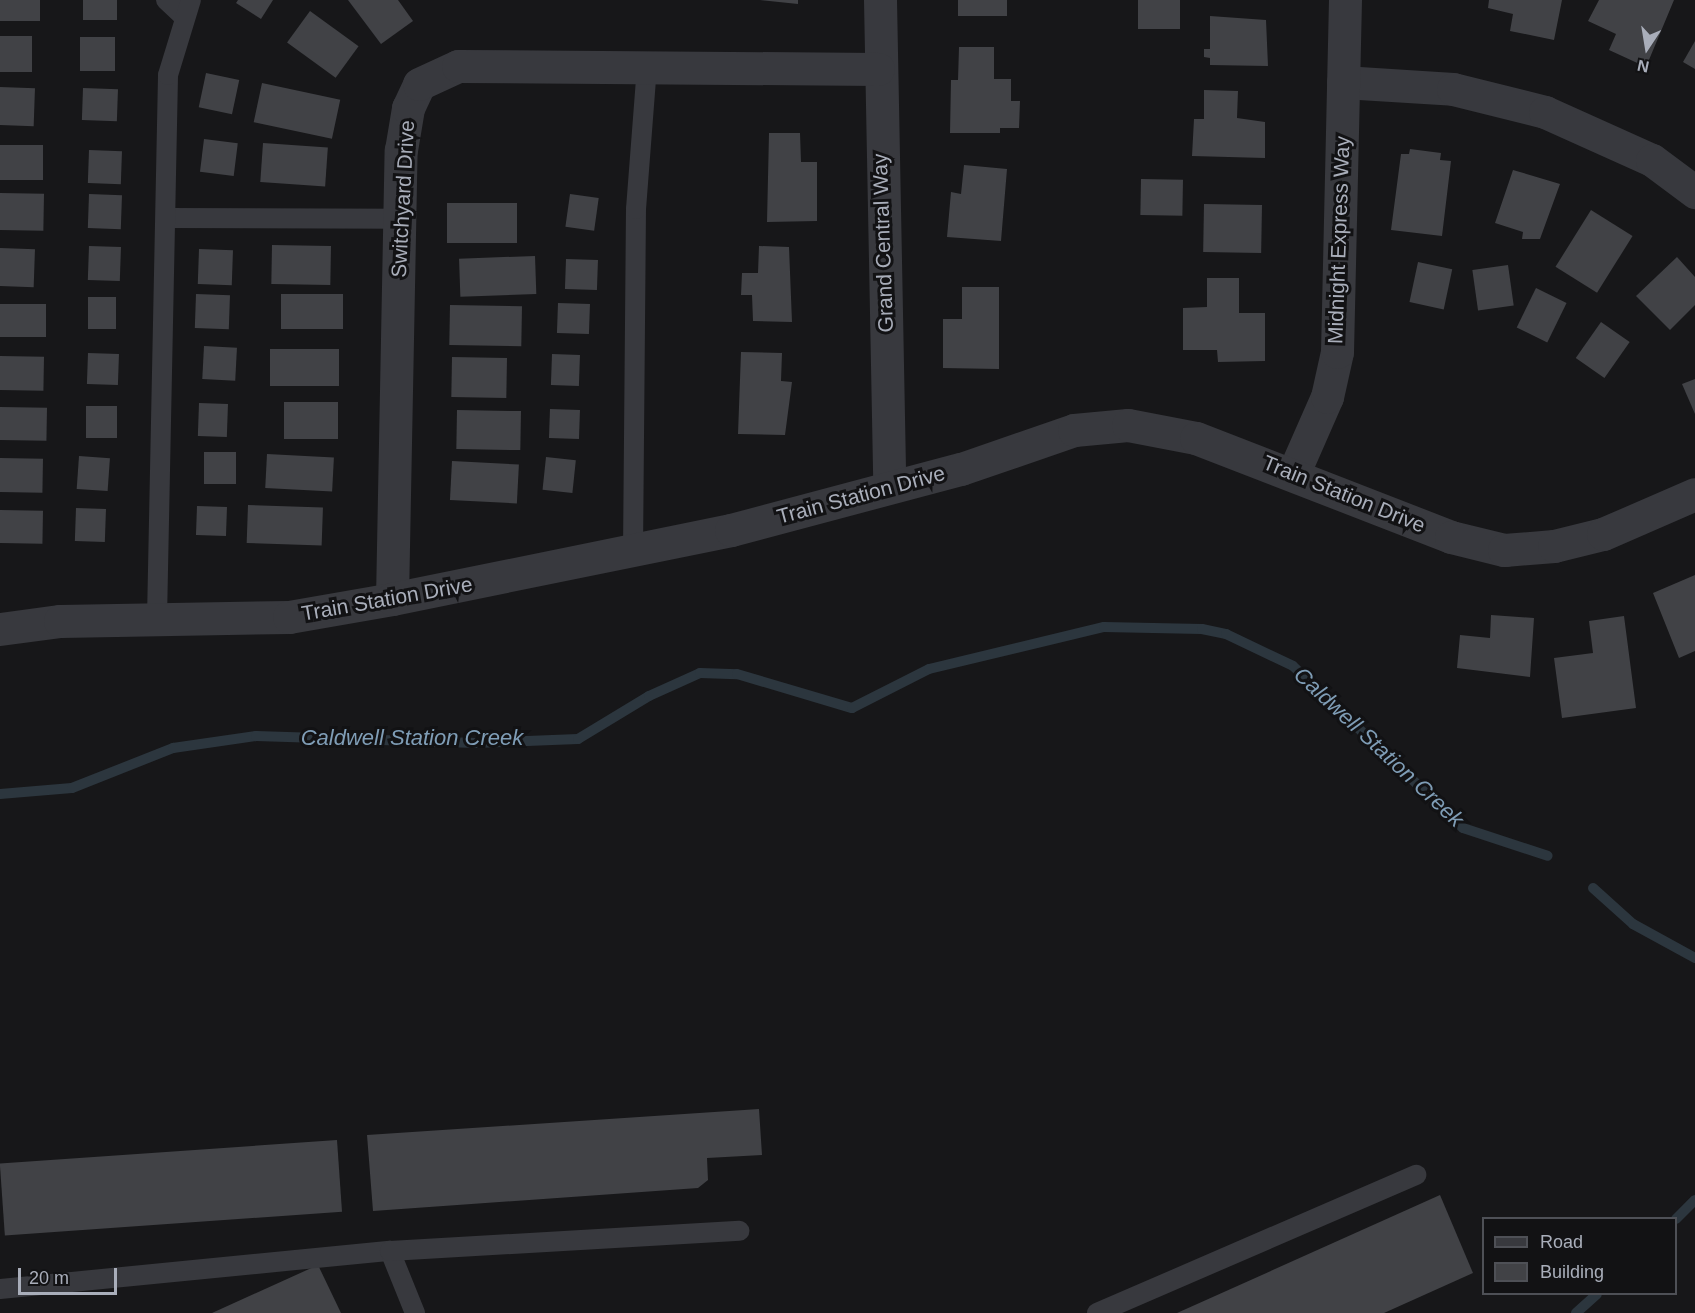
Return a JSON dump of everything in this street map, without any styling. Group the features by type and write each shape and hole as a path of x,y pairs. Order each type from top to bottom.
{"street":[{"name":"Grand Central Way","path":"880,0 878,69 889,486"},
{"name":"Midnight Express Way","path":"1294,472 1327,397 1337,352 1345,0"},
{"name":"Switchyard Drive","path":"392,599 401,150 408,108 419,84 458,66 878,69"},
{"path":"1343,82 1453,89 1545,112 1652,160 1695,192"},
{"name":"Train Station Drive","path":"0,629 60,621 289,617 392,599 633,552 962,469 1074,430 1128,425 1196,438 1294,472 1362,504 1504,550 1554,546 1603,534 1695,494"}],"lane":[{"path":"157,619 168,75 187,8 166,0"},
{"path":"633,552 636,209 647,66"},
{"path":"166,218 399,219"},
{"path":"1097,1313 1416,1174"},
{"path":"0,1289 390,1251 739,1231"},
{"path":"390,1251 415,1313"}],"building":[{"path":"0,0 40,0 40,21 0,21"},
{"path":"83,0 117,0 117,20 83,20"},
{"path":"238,0 273,0 261,19 236,3"},
{"path":"348,0 398,0 413,21 381,44"},
{"path":"760,0 798,0 798,4"},
{"path":"958,0 1007,0 1007,16 958,16"},
{"path":"1138,0 1180,0 1180,29 1138,29"},
{"path":"1489,0 1562,0 1554,40 1510,31 1513,14 1488,8"},
{"path":"1599,0 1674,0 1646,67 1609,50 1616,34 1588,21"},
{"path":"310,11 359,46 336,78 287,43"},
{"path":"1210,16 1266,20 1268,66 1210,65 1210,58 1204,57 1204,49 1210,49"},
{"path":"0,36 32,36 32,72 0,72"},
{"path":"80,37 115,37 115,71 80,71"},
{"path":"1695,41 1695,69 1683,62"},
{"path":"959,47 994,47 994,79 1011,79 1011,101 1020,101 1019,128 1000,128 1000,133 950,133 951,80 958,80"},
{"path":"206,73 239,80 232,114 199,107"},
{"path":"262,83 340,100 332,139 254,122"},
{"path":"0,87 35,88 34,126 0,125"},
{"path":"83,88 118,89 117,121 82,120"},
{"path":"1204,90 1238,91 1237,118 1265,122 1265,158 1192,156 1194,119 1204,119"},
{"path":"769,133 800,133 801,162 817,162 817,221 767,222"},
{"path":"204,139 238,143 234,176 200,172"},
{"path":"263,143 328,148 325,186 260,182"},
{"path":"0,145 43,145 43,180 0,180"},
{"path":"1410,149 1441,153 1440,160 1451,161 1442,236 1391,230 1401,154 1409,154"},
{"path":"89,150 122,151 121,184 88,183"},
{"path":"964,165 1007,169 1001,241 947,237 951,192 961,194"},
{"path":"1513,170 1560,184 1540,239 1522,239 1523,232 1495,223"},
{"path":"1141,179 1183,180 1182,216 1140,215"},
{"path":"0,193 44,194 43,231 0,230"},
{"path":"89,194 122,195 121,229 88,228"},
{"path":"570,194 599,198 594,231 565,227"},
{"path":"447,203 517,203 517,243 447,243"},
{"path":"1204,204 1262,205 1261,253 1203,252"},
{"path":"1591,210 1633,236 1597,293 1555,267"},
{"path":"272,245 331,246 330,285 271,284"},
{"path":"89,246 121,247 120,281 88,280"},
{"path":"759,246 789,247 792,322 753,321 752,295 741,295 742,273 758,273"},
{"path":"0,248 35,249 34,287 0,286"},
{"path":"199,249 233,250 232,285 198,284"},
{"path":"535,256 536,294 460,297 459,259"},
{"path":"1677,257 1695,277 1695,305 1670,330 1636,296"},
{"path":"566,259 598,260 597,290 565,289"},
{"path":"1418,262 1452,269 1444,309 1409,302"},
{"path":"1508,265 1514,306 1478,311 1472,270"},
{"path":"1207,278 1239,278 1239,313 1265,313 1265,361 1218,362 1217,350 1183,350 1183,308 1207,307"},
{"path":"962,287 999,287 999,369 943,368 943,319 962,319"},
{"path":"1536,288 1567,303 1547,342 1517,328"},
{"path":"196,294 230,295 229,329 195,328"},
{"path":"281,294 343,294 343,329 281,329"},
{"path":"88,297 116,297 116,329 88,329"},
{"path":"558,303 590,304 589,334 557,333"},
{"path":"0,304 46,304 46,337 0,337"},
{"path":"450,305 522,306 521,346 449,345"},
{"path":"1601,322 1630,342 1604,378 1576,358"},
{"path":"204,346 237,348 235,381 202,379"},
{"path":"270,349 339,349 339,386 270,386"},
{"path":"741,352 782,353 781,381 792,382 785,435 738,434"},
{"path":"88,353 119,354 118,385 87,384"},
{"path":"552,354 580,355 579,386 551,385"},
{"path":"0,356 44,357 43,391 0,390"},
{"path":"452,357 507,358 506,398 451,397"},
{"path":"1695,379 1695,414 1682,384"},
{"path":"284,402 338,402 338,439 284,439"},
{"path":"199,403 228,404 227,437 198,436"},
{"path":"86,406 117,406 117,438 86,438"},
{"path":"0,407 47,408 46,441 0,440"},
{"path":"550,409 580,410 579,439 549,438"},
{"path":"457,410 521,411 520,450 456,449"},
{"path":"204,452 236,452 236,484 204,484"},
{"path":"267,454 334,458 332,491 265,488"},
{"path":"79,456 110,458 108,491 77,489"},
{"path":"546,457 576,460 572,493 543,490"},
{"path":"0,458 43,459 42,493 0,492"},
{"path":"452,461 519,465 517,503 450,500"},
{"path":"248,505 323,508 322,546 247,543"},
{"path":"197,506 227,507 226,536 196,535"},
{"path":"76,508 106,509 105,542 75,541"},
{"path":"0,510 43,511 42,544 0,543"},
{"path":"1695,575 1695,651 1679,658 1653,593"},
{"path":"1491,615 1534,618 1530,677 1457,668 1460,635 1490,638"},
{"path":"1624,616 1636,708 1562,718 1554,658 1593,653 1589,621"},
{"path":"759,1109 762,1155 707,1158 708,1180 698,1188 373,1211 367,1135"},
{"path":"337,1140 342,1212 5,1235 0,1164"},
{"path":"1440,1195 1473,1273 1384,1313 1177,1313"},
{"path":"318,1265 341,1313 212,1313"}],"waterway":[{"name":"Caldwell Station Creek","path":"0,794 72,788 173,748 256,736 476,743 578,739 649,696 700,673 737,674 852,708 929,669 1104,627 1202,629 1226,634 1293,666 1463,828 1548,856"},
{"name":"Caldwell Station Creek","path":"1593,888 1633,924 1695,958"},
{"path":"1677,1218 1695,1200"},
{"path":"1576,1313 1596,1295"}]}
